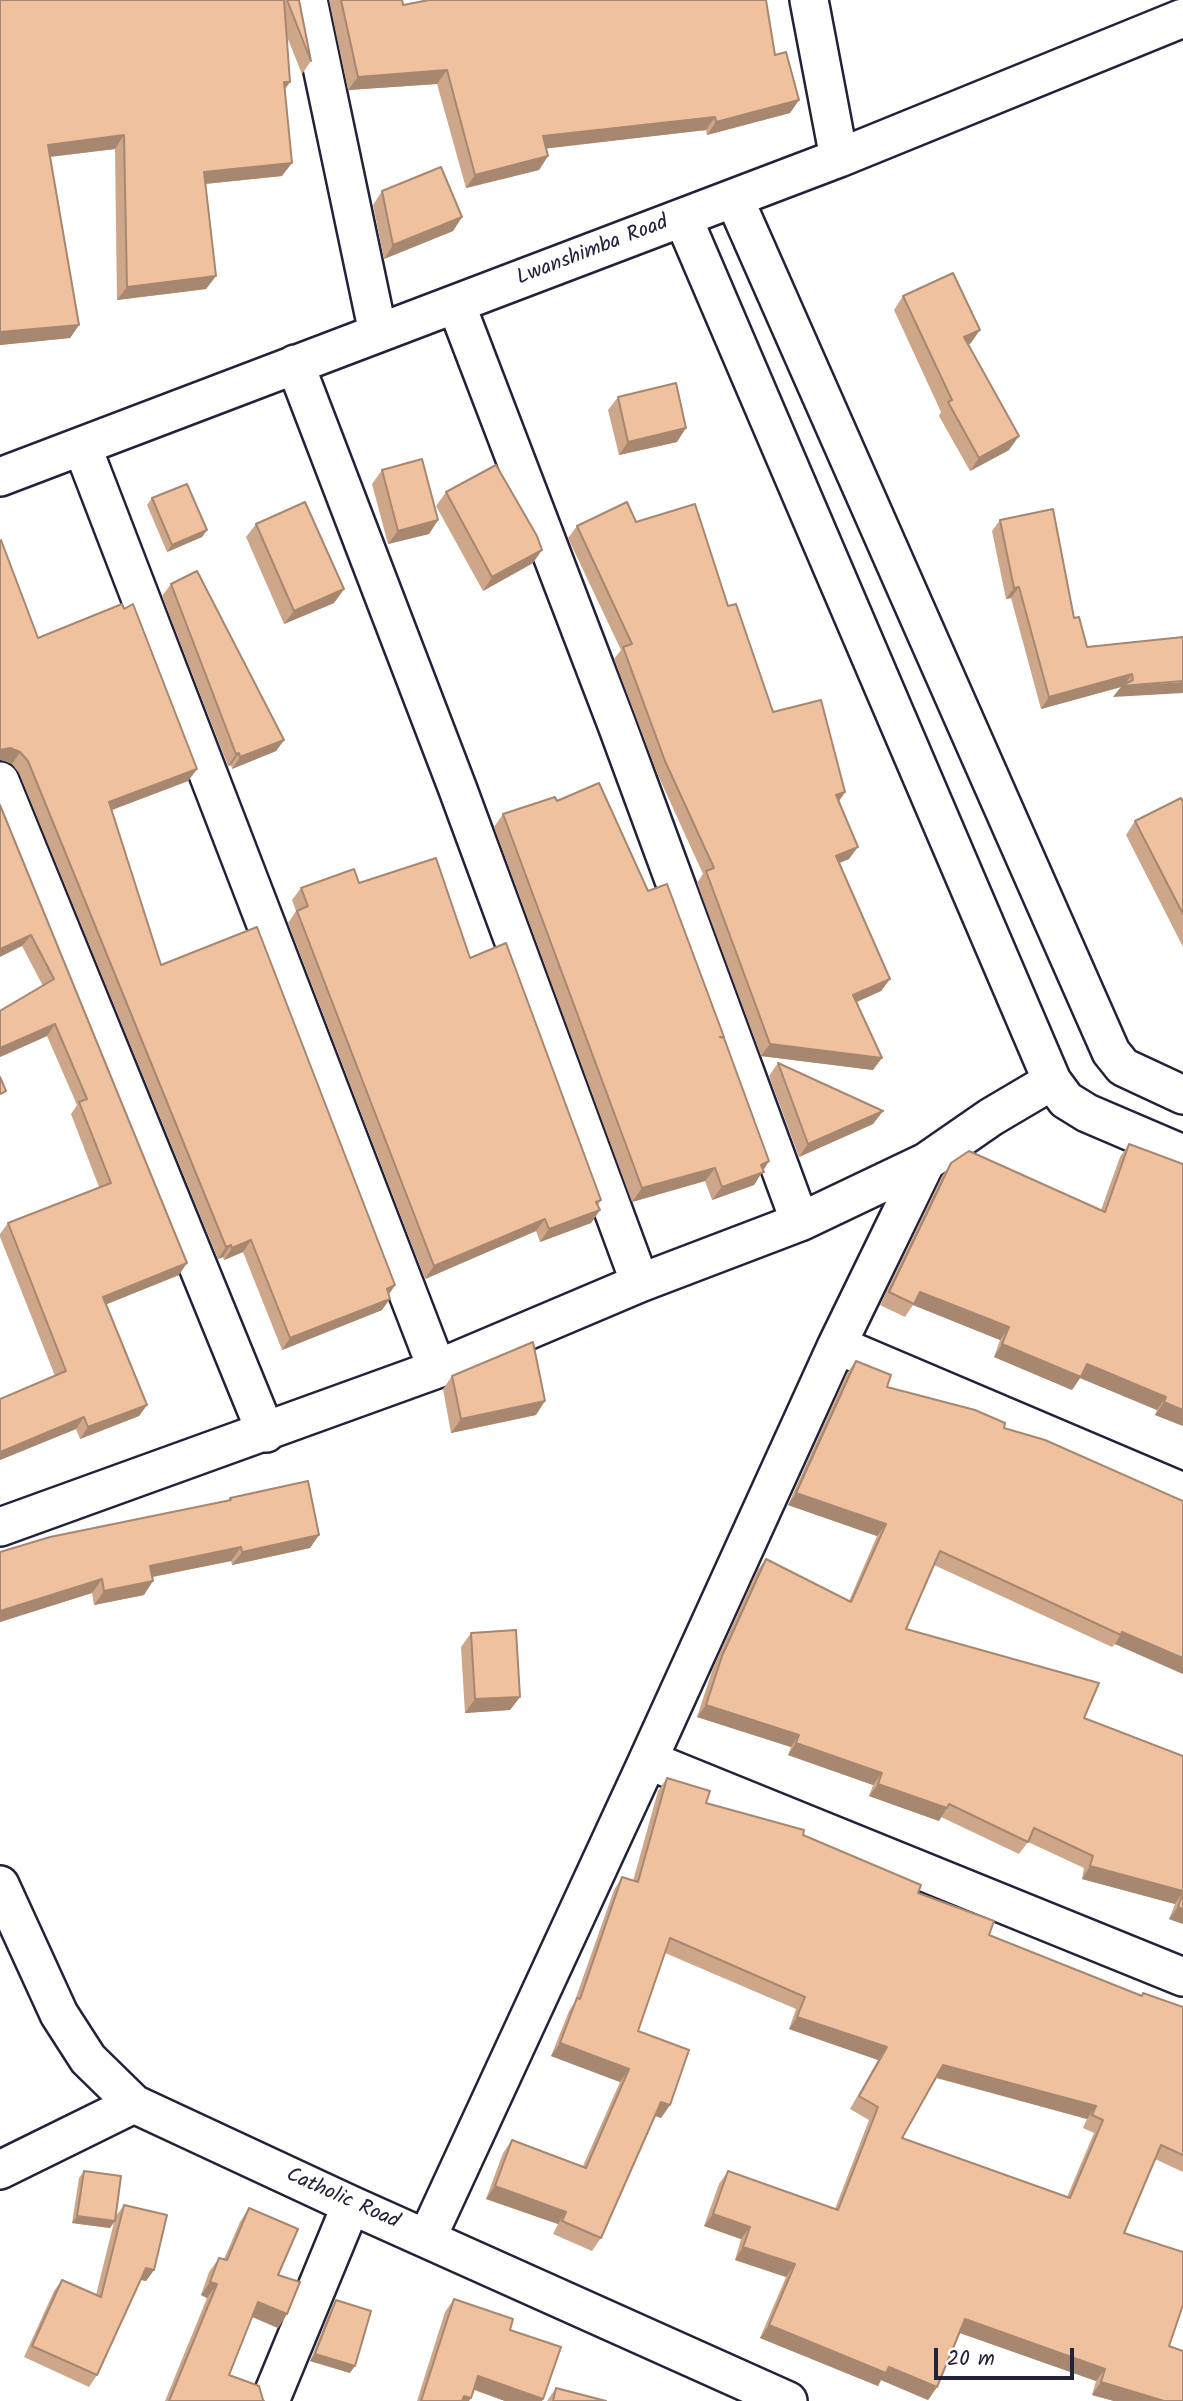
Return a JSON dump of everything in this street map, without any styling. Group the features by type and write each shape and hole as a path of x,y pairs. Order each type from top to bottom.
{"street":[{"path":"308,0 378,333"},
{"path":"809,0 839,158"},
{"name":"Lwanshimba Road","path":"0,477 839,158 1183,18"},
{"path":"734,198 1111,1052 1123,1067 1183,1095"},
{"path":"683,218 1052,1081 1066,1100 1087,1113 1183,1154"},
{"path":"456,304 612,712 800,1222"},
{"path":"295,364 457,787 640,1283"},
{"path":"82,446 437,1369"},
{"path":"0,781 266,1433"},
{"path":"0,1527 437,1369 640,1283 800,1222 926,1162 991,1117 1052,1081"},
{"path":"427,2238 836,1345 926,1162"},
{"path":"836,1345 1183,1492"},
{"path":"648,1760 1183,1977"},
{"name":"Catholic Road","path":"0,1885 60,2014 88,2059 134,2104 781,2400"},
{"path":"0,2170 134,2104"},
{"path":"270,2401 351,2205"}],"building":[{"path":"0,0 284,0 290,82 284,82 292,163 204,172 216,276 127,287 124,135 48,145 79,325 0,332"},
{"path":"287,0 299,0 311,61"},
{"path":"341,0 402,0 403,5 429,0 766,0 775,55 786,52 799,100 716,122 715,117 543,136 548,156 475,175 447,70 358,77"},
{"path":"441,167 462,217 393,245 382,191"},
{"path":"953,273 980,330 964,337 1019,436 979,458 948,402 952,400 903,296"},
{"path":"676,383 686,428 628,442 618,397"},
{"path":"422,459 438,520 398,531 382,470"},
{"path":"496,465 537,536 542,550 492,577 446,492"},
{"path":"187,484 207,530 172,545 152,498"},
{"path":"305,502 344,589 294,611 256,524"},
{"path":"627,502 636,522 695,504 728,606 736,604 773,712 821,700 845,792 836,795 858,847 836,856 890,979 853,995 882,1058 770,1044 706,871 714,868 665,761 623,647 632,644 577,526"},
{"path":"1053,509 1074,618 1079,617 1087,647 1183,637 1183,681 1121,686 1133,680 1132,674 1049,697 1019,587 1014,588 1000,520"},
{"path":"1,540 38,638 122,604 124,609 133,604 197,769 109,802 161,965 257,927 395,1285 387,1289 390,1299 290,1338 251,1240 232,1248 231,1245 226,1247 28,761 20,752 10,748 0,750"},
{"path":"197,571 284,740 240,757 239,753 236,754 171,584"},
{"path":"599,783 648,891 667,884 724,1037 720,1037 724,1038 769,1161 761,1165 764,1172 722,1187 715,1168 642,1188 503,814 555,797 557,801"},
{"path":"1181,798 1183,802 1183,914 1135,821"},
{"path":"0,805 187,1263 103,1297 147,1405 88,1427 84,1417 0,1452 0,1399 66,1371 8,1223 111,1183 79,1102 87,1099 55,1024 0,1048 0,1011 54,979 31,935 0,949"},
{"path":"436,858 470,958 506,943 601,1200 596,1202 600,1210 549,1229 545,1219 434,1266 297,911 308,906 301,888 354,869 359,883"},
{"path":"778,1063 883,1111 808,1144"},
{"path":"0,1077 6,1091 0,1094"},
{"path":"1129,1144 1183,1164 1183,1410 1164,1402 1166,1397 1087,1364 1081,1377 1002,1344 1009,1327 920,1292 914,1304 889,1292 951,1163 969,1151 1105,1212"},
{"path":"533,1342 545,1401 461,1419 452,1376"},
{"path":"856,1361 891,1375 887,1387 975,1410 1005,1423 1004,1428 1045,1440 1183,1501 1183,1658 1122,1632 1121,1635 940,1551 906,1629 1099,1683 1084,1718 1183,1756 1183,1891 1090,1866 1093,1856 1034,1828 1028,1842 949,1804 947,1808 878,1784 882,1773 796,1743 799,1735 706,1705 722,1656 766,1559 851,1602 886,1524 796,1493"},
{"path":"308,1481 319,1535 242,1552 241,1547 150,1566 153,1581 104,1591 102,1579 0,1611 0,1552 50,1537 231,1500 230,1498"},
{"path":"516,1630 520,1697 475,1699 471,1633"},
{"path":"667,1778 710,1791 706,1803 804,1830 803,1835 921,1885 918,1893 994,1921 989,1935 1142,1996 1143,1993 1183,2007 1183,2155 1161,2145 1124,2233 1183,2252 1183,2305 1169,2346 1183,2351 1183,2401 1164,2401 1101,2382 1105,2369 965,2319 937,2387 889,2367 886,2373 769,2325 795,2264 743,2247 750,2227 713,2214 728,2171 838,2210 878,2107 859,2096 887,2047 797,2017 805,1997 670,1938 638,2031 689,2050 670,2105 661,2102 601,2238 562,2221 566,2212 495,2186 512,2140 586,2168 629,2069 560,2043 577,1998 580,1999 622,1877 638,1882","holes":["943,2065 1096,2106 1092,2115 1103,2120 1070,2198 902,2138"]},
{"path":"1183,1893 1183,1909 1178,1907"},
{"path":"84,2171 121,2176 115,2221 77,2216"},
{"path":"124,2205 167,2215 154,2270 146,2268 97,2375 32,2346 62,2280 101,2297"},
{"path":"249,2208 298,2229 278,2275 300,2282 287,2314 258,2302 229,2375 259,2386 264,2401 169,2401 217,2284 210,2282 219,2258 227,2260"},
{"path":"454,2299 513,2319 510,2330 561,2347 543,2399 478,2376 471,2398 464,2396 462,2401 421,2401"},
{"path":"336,2300 371,2311 355,2366 315,2354"},
{"path":"556,2388 606,2401 553,2401"}]}
